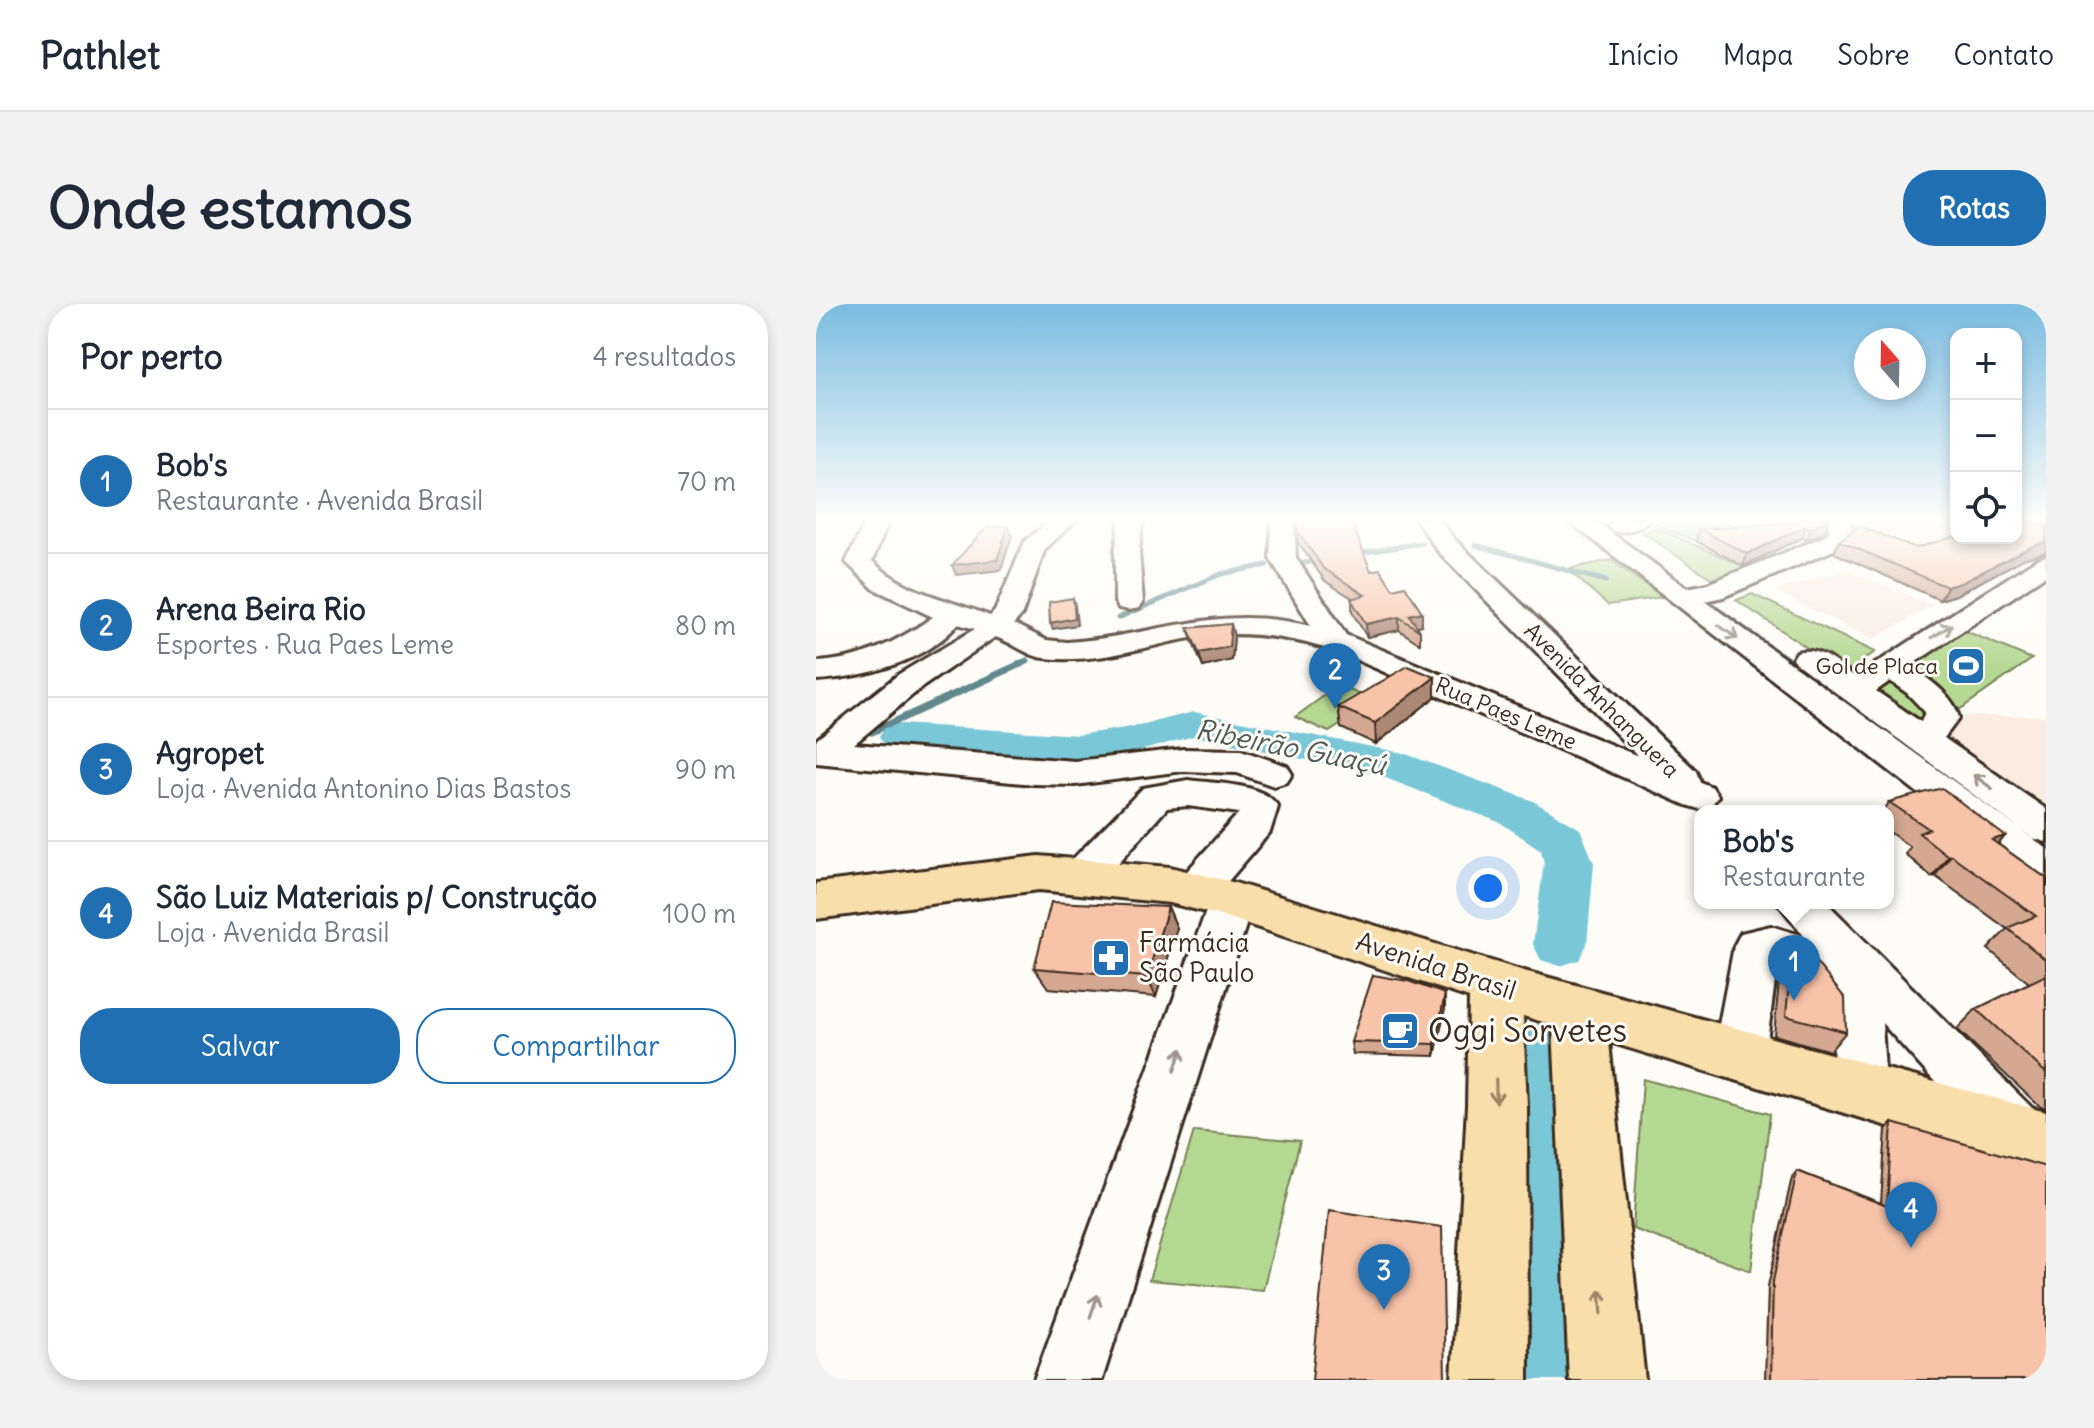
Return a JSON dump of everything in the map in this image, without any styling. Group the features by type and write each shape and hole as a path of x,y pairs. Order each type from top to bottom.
{"main road":[{"name":"Avenida Brasil","path":"816,901 1039,873 1170,885 1579,1010 1860,1088 1957,1130 2032,1139"},
{"path":"1490,1380 1497,1106 1495,985"},
{"path":"1579,1010 1607,1380"}],"street":[{"name":"Rua Paes Leme","path":"864,568 879,580 978,624 990,640 1028,644 1040,649 1073,650 1124,644 1230,625 1276,626 1334,639 1706,804"},
{"path":"819,752 887,702 978,624 1018,568"},
{"path":"1128,568 1129,602"},
{"path":"1289,568 1334,639"},
{"name":"Avenida Anhanguera","path":"1469,568 1706,804"},
{"path":"1643,568 2046,870"},
{"path":"1684,568 2046,828"},
{"path":"1681,597 1714,591 1769,568"},
{"path":"1856,692 1889,666 2040,568"},
{"path":"816,671 883,659 978,624"},
{"path":"1889,666 1918,686 1941,710 1942,718 1925,741"},
{"path":"816,691 887,702"},
{"path":"819,752 1033,772 1075,773 1183,760 1241,762 1274,774"},
{"path":"1068,1380 1214,896 1256,822 1259,807 1245,801 1188,793 1156,797 1083,875"},
{"path":"1806,909 2032,1139"},
{"path":"1739,1056 1757,946 1771,945 1816,959 1857,1010 1860,1088"}],"shaded area":[{"path":"1845,570 1933,605 1873,639 1775,591"},
{"path":"1964,716 2046,716 2046,805 1948,738"}],"green space":[{"path":"1622,568 1662,597 1608,605 1567,569"},
{"path":"1696,568 1746,568 1712,579"},
{"path":"1752,594 1875,652 1845,673 1736,600"},
{"name":"Gol de Placa","path":"1963,630 2032,659 1959,710 1900,673"},
{"path":"1900,676 1935,711 1920,728 1871,694"},
{"path":"1339,685 1376,702 1329,732 1295,717"},
{"path":"1643,1079 1770,1114 1751,1271 1633,1229"},
{"path":"1194,1131 1300,1141 1263,1290 1149,1280"}],"building":[{"path":"1323,568 1380,569 1393,589 1405,586 1422,612 1409,615 1420,631 1399,617 1366,624 1351,599 1365,595"},
{"path":"1903,568 1989,568 1947,587"},
{"path":"1073,598 1075,618 1050,623 1049,602"},
{"path":"1231,624 1229,647 1199,653 1188,628"},
{"path":"1408,666 1435,677 1375,723 1338,707"},
{"path":"1942,788 2005,836 1992,840 2046,878 2046,960 2007,928 2036,916 1951,855 1948,856 1919,833 1929,829 1889,802"},
{"path":"1051,902 1168,907 1147,977 1034,968"},
{"path":"1792,950 1811,956 1845,998 1846,1032 1786,1016"},
{"name":"Oggi Sorvetes","path":"1373,975 1408,981 1445,994 1435,1044 1351,1042"},
{"path":"2046,975 2046,1073 1976,1009"},
{"path":"1892,1123 2046,1167 2046,1380 1771,1380 1773,1281 1797,1171 1887,1206"},
{"path":"1329,1210 1442,1227 1445,1380 1312,1380"}],"waterway":[{"path":"1118,618 1221,574 1251,568"},
{"path":"1559,568 1606,581"},
{"path":"1723,613 1782,656"},
{"path":"1779,654 1974,795"},
{"path":"872,732 1027,661"},
{"name":"Ribeirão Guaçú","path":"900,737 1078,748 1132,740 1194,724 1388,763 1517,812 1563,841 1569,863 1560,944"},
{"path":"2028,834 2046,847"},
{"name":"Ribeirão Guaçú","path":"1551,1047 1565,1380"}],"place":[{"name":"Gol de Placa","path":"1966,666"},
{"name":"Arena Beira Rio","path":"1335,709"},
{"name":"Farmácia São Paulo","path":"1111,958"},
{"name":"Bob's","path":"1794,1001"},
{"name":"Oggi Sorvetes","path":"1400,1031"},
{"name":"São Luiz Materiais p/ Construção","path":"1911,1248"},
{"name":"Agropet","path":"1384,1310"}]}
